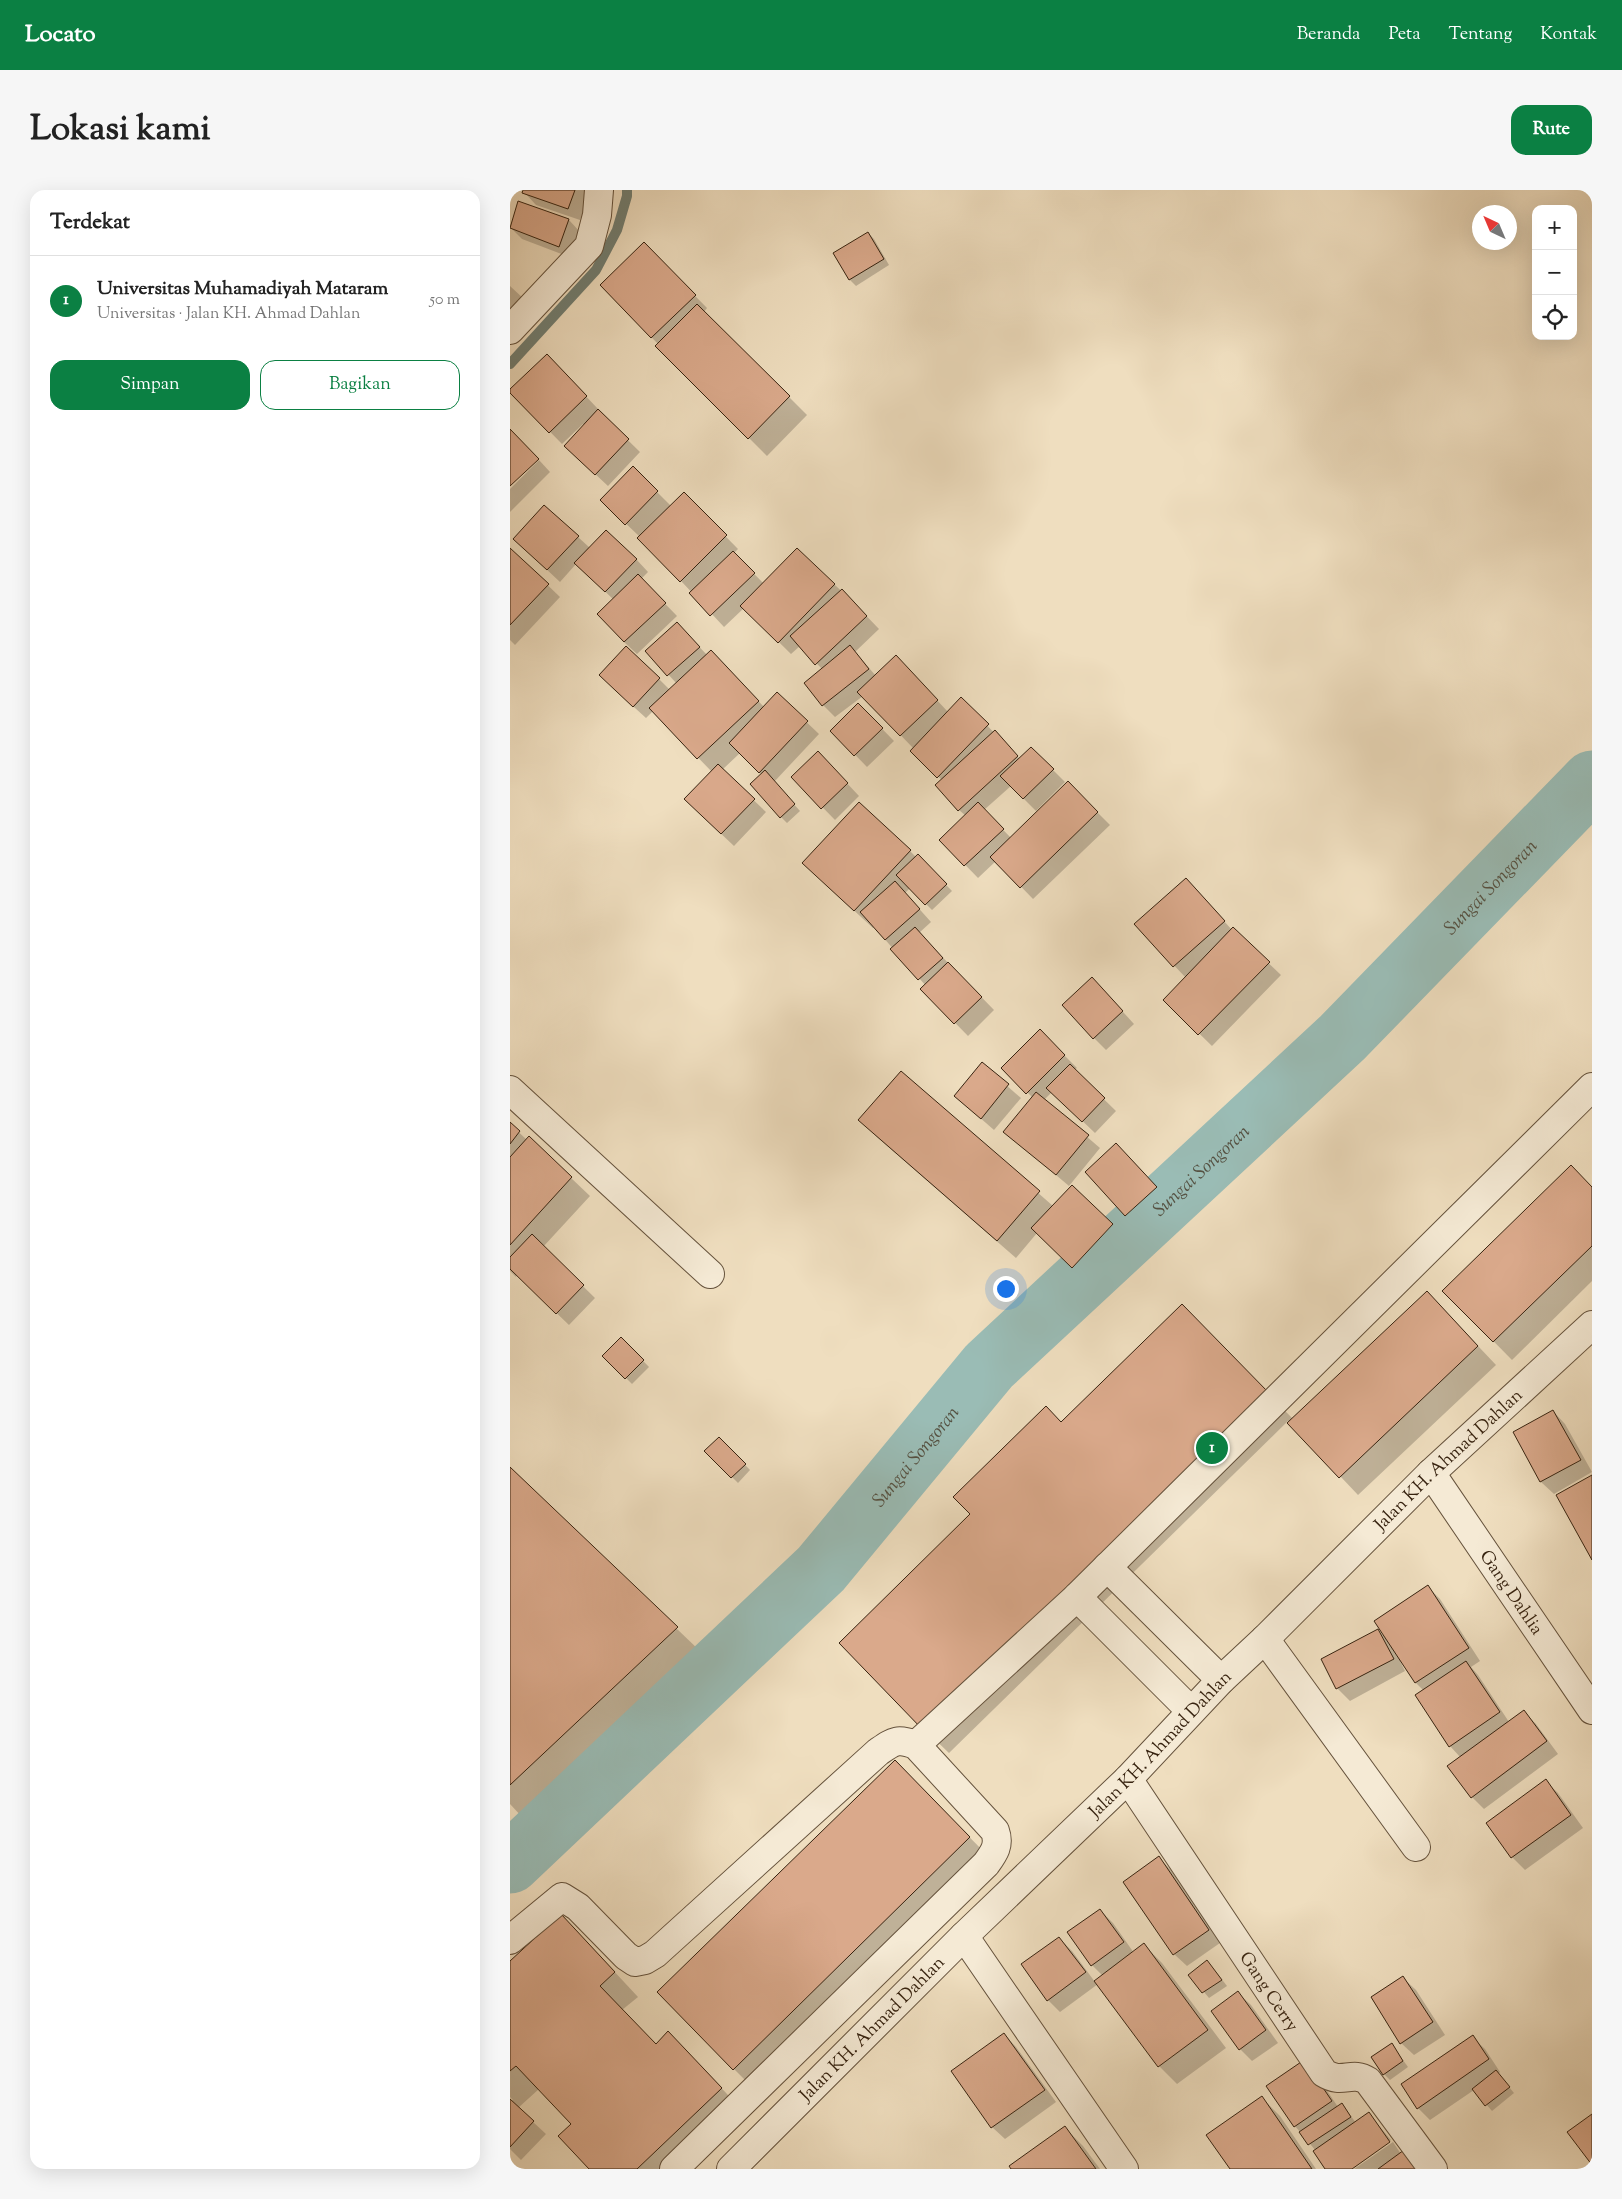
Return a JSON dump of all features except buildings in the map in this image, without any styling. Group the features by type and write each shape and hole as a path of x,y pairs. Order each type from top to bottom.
{"street":[{"path":"510,330 589,246 597,215 599,190"},
{"path":"916,1745 1077,1597 1592,1087"},
{"path":"510,1090 710,1274"},
{"name":"Jalan KH. Ahmad Dahlan","path":"731,2169 964,1936 1128,1780 1221,1680 1265,1639 1431,1473 1592,1324"},
{"name":"Gang Dahlia","path":"1431,1473 1592,1710"},
{"path":"1107,1567 1221,1680"},
{"path":"1077,1597 1192,1711"},
{"path":"1265,1639 1416,1847"},
{"path":"510,1940 562,1897 578,1906 626,1956 635,1962 645,1960 655,1954 878,1752 895,1741 905,1740 916,1745 995,1831 998,1841 995,1852 986,1864 674,2169"},
{"name":"Gang Cerry","path":"1128,1780 1324,2073 1334,2079 1360,2076 1368,2082 1434,2169"},
{"path":"964,1936 1124,2169"}],"waterway":[{"path":"510,364 596,270 617,230 627,190"},
{"name":"Sungai Songoran","path":"510,1863 821,1569 989,1366 1342,1038 1592,781"}],"place":[{"name":"Universitas Muhamadiyah Mataram","path":"1212,1448"}]}
